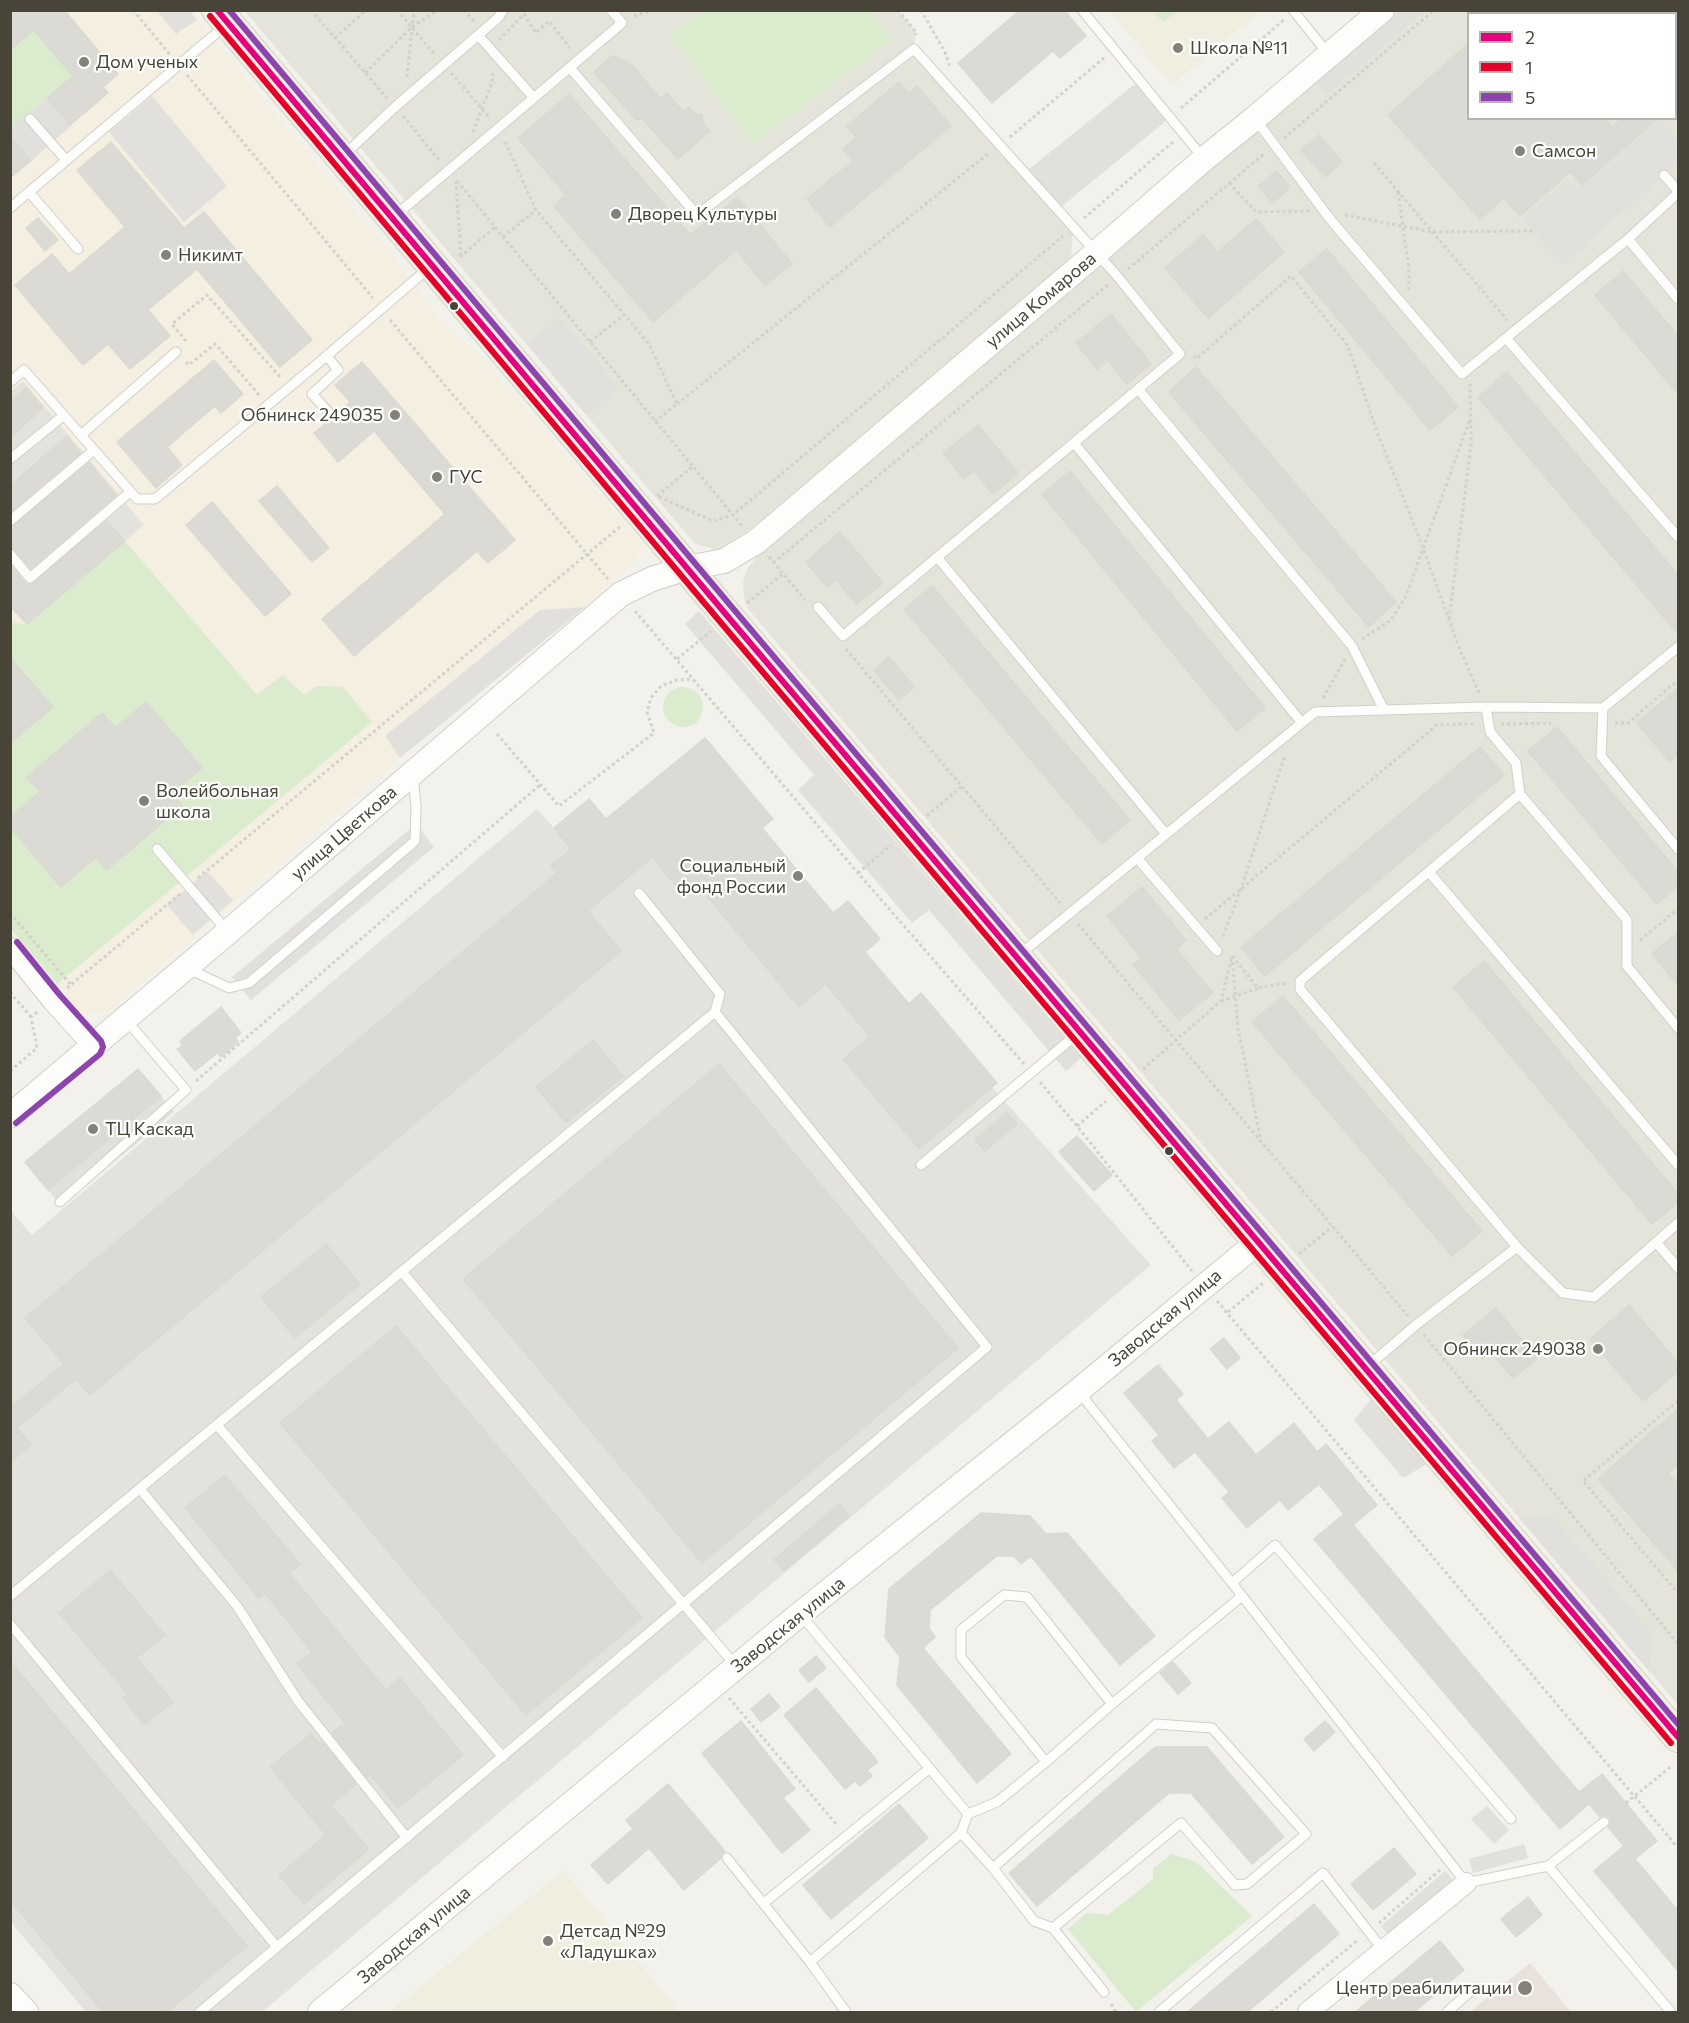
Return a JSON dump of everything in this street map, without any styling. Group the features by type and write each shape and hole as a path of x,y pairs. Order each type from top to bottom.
{"main road":[{"path":"223,17 687,568 1259,1241 1676,1751"}],"street":[{"name":"улица Комарова","path":"687,568 724,561 756,542 1382,10"},
{"name":"улица Цветкова","path":"10,1116 228,933 621,594 652,579 687,568"},
{"path":"10,948 94,1047"},
{"name":"Заводская улица","path":"320,2013 800,1614 1078,1391 1203,1285 1259,1241"},
{"path":"1308,2013 1466,1883"},
{"path":"10,1995 26,2013"}],"lane":[{"path":"392,218 622,23 611,10"},
{"path":"1082,10 1204,159"},
{"path":"1293,11 1330,56"},
{"path":"341,158 501,14"},
{"path":"10,208 178,64 223,17"},
{"path":"478,35 534,98"},
{"path":"570,68 697,215 914,49 1004,141 1073,228 1118,277 1180,354 843,636 813,605"},
{"path":"1256,118 1274,146 1324,211 1462,374 1628,239 1678,192 1664,176"},
{"path":"30,119 66,160"},
{"path":"29,192 78,249"},
{"path":"1628,239 1678,299"},
{"path":"10,382 24,370 137,499 155,499 432,265"},
{"path":"1506,338 1678,537"},
{"path":"81,435 176,352"},
{"path":"327,356 338,370 312,394 333,417"},
{"path":"1138,389 1352,646 1384,710"},
{"path":"10,459 63,416"},
{"path":"1074,443 1302,723"},
{"path":"10,521 94,450"},
{"path":"10,554 30,578 130,492"},
{"path":"937,557 1166,834"},
{"path":"1017,957 1315,712 1486,707 1603,708 1678,647"},
{"path":"1486,707 1490,732 1516,763 1520,794 1627,920 1627,966 1678,1028"},
{"path":"1603,708 1601,756 1678,849"},
{"path":"187,968 229,988 249,983 415,841 416,806 413,774"},
{"path":"1520,794 1300,981 1300,989 1517,1247 1563,1293 1594,1297 1678,1223"},
{"path":"157,849 228,933"},
{"path":"1137,858 1196,927 1218,948"},
{"path":"1429,872 1678,1166"},
{"path":"10,1596 715,1012 720,994 639,893"},
{"path":"200,2013 987,1347 715,1012"},
{"path":"60,1202 186,1090 126,1020"},
{"path":"921,1165 1080,1031"},
{"path":"1656,1242 1678,1268"},
{"path":"1365,1368 1416,1325 1517,1247"},
{"path":"1667,1255 1678,1257"},
{"path":"402,1272 737,1667"},
{"path":"1078,1391 1232,1583 1466,1883 1548,1866 1604,1822"},
{"path":"217,1425 503,1757"},
{"path":"140,1489 237,1606 298,1701 407,1838"},
{"path":"1232,1583 1275,1545 1511,1819"},
{"path":"1046,1762 961,1658 961,1630 1004,1595 1027,1597 1112,1704"},
{"path":"810,1962 961,1833 968,1814 997,1802 1242,1596"},
{"path":"800,1614 968,1814"},
{"path":"10,1624 278,1947"},
{"path":"993,1868 1156,1724 1212,1728 1306,1834 1247,1884 1235,1885 1181,1823 1053,1928"},
{"path":"764,1902 930,1768"},
{"path":"961,1833 993,1868 1034,1921 1053,1928 1104,1992"},
{"path":"727,1858 764,1902 846,2013"},
{"path":"1548,1866 1671,2013"},
{"path":"1159,2013 1323,1873 1383,1950"},
{"path":"1447,2013 1472,1991"}],"path":[{"path":"133,10 587,554 1030,1071"},
{"path":"311,10 395,107 773,563 813,605"},
{"path":"335,38 366,10"},
{"path":"398,10 498,128 536,210 649,344 677,404"},
{"path":"404,100 414,10"},
{"path":"365,73 412,27 438,10"},
{"path":"464,10 473,20 478,15"},
{"path":"898,10 916,32 914,49"},
{"path":"921,10 945,52 949,66 956,75"},
{"path":"773,563 1118,277 1434,10"},
{"path":"1170,117 1293,11"},
{"path":"655,421 1004,141 1114,49"},
{"path":"693,466 657,496 713,521 733,515 1183,133"},
{"path":"1374,164 1516,330"},
{"path":"1230,183 1256,212 1324,211 1432,232 1534,231"},
{"path":"1398,192 1409,269 1409,294"},
{"path":"503,237 536,210"},
{"path":"1189,350 1196,359 1291,276 1348,346 1377,432 1423,546 1460,650 1486,707"},
{"path":"187,342 172,324 207,295 289,388"},
{"path":"590,342 624,315"},
{"path":"176,352 189,365 215,344 260,396 267,390"},
{"path":"1449,620 1472,445 1470,368"},
{"path":"274,384 281,378"},
{"path":"1315,712 1352,646 1391,620 1406,596 1471,417"},
{"path":"31,1017 639,511"},
{"path":"844,646 1416,1325 1678,1644"},
{"path":"497,734 559,806 654,733 647,712 651,698 661,686 676,680 693,679"},
{"path":"1602,723 1628,723 1678,680"},
{"path":"1196,927 1437,725 1556,723"},
{"path":"1258,988 1232,956 1218,948 1241,889 1293,730"},
{"path":"186,1090 540,785"},
{"path":"1627,950 1678,909"},
{"path":"10,913 71,985"},
{"path":"1232,956 1238,1028 1262,1143"},
{"path":"1221,1001 1232,956"},
{"path":"1077,1125 1221,1001 1258,988 1300,981"},
{"path":"10,992 31,1017 37,1048 10,1071"},
{"path":"1038,1080 1077,1125 1203,1285 1678,1848"},
{"path":"1678,1401 1583,1481 1678,1593"},
{"path":"725,1692 846,1836"},
{"path":"1626,1803 1635,1797 1676,1751"}],"shaded area":[{"path":"1660,10 1662,12 1467,12 1467,120 1677,120 1677,30 1678,32 1678,1705 749,610 744,599 743,582 747,570 758,554 1396,11"},
{"path":"10,11 190,11 395,259 439,320 477,353 638,538 638,558 585,607 540,610 385,736 400,758 108,1012 82,1013 11,928"},
{"path":"157,11 190,11 197,20 176,34"},
{"path":"245,11 898,11 916,32 914,49 1073,228 1071,261 752,528 717,550 695,544"},
{"name":"Школа №11","path":"1109,11 1260,11 1172,85"},
{"path":"1400,11 1425,11 1327,95 1316,83"},
{"path":"1135,84 1166,121 1061,207 1028,170"},
{"path":"152,96 227,186 184,222 109,132"},
{"path":"47,98 71,126 31,161 11,137 10,129"},
{"path":"1659,120 1678,140 1678,163 1563,264 1523,219 1568,179 1579,190"},
{"path":"560,317 619,388 587,415 527,344"},
{"path":"23,381 144,525 27,624 11,606 10,392"},
{"path":"585,607 400,758 385,736 540,610"},
{"path":"699,611 1081,1058 1066,1071 929,910 912,923 798,790 814,775 685,624"},
{"path":"737,776 773,819 763,828 833,913 848,901 880,939 826,984 870,1036 921,993 992,1087 1151,1265 262,2012 86,2012 11,1922 10,1210 32,1235 537,809 554,828 589,799 606,819 647,850"},
{"path":"416,824 434,847 251,1000 232,977"},
{"path":"207,871 233,900 193,935 167,905"},
{"path":"161,1096 174,1112 61,1206 48,1190"},
{"path":"1371,1399 1427,1464 1403,1478 1354,1420"},
{"path":"1552,1515 1653,1635 1649,1671 1519,1518"},
{"path":"1487,1806 1509,1830 1494,1844 1471,1819"},
{"path":"1524,1844 1528,1858 1473,1873 1469,1859"},
{"name":"Детсад №29 «Ладушка»","path":"563,1871 679,2012 389,2012"},
{"path":"1445,1871 1454,1881 1390,1937 1381,1926"},
{"name":"Центр реабилитации","path":"1530,1963 1571,2012 1470,2012"}],"green space":[{"path":"868,10 893,39 752,144 669,33 706,11"},
{"path":"1153,11 1177,11 1163,22"},
{"path":"34,30 73,76 11,129 11,50"},
{"name":"Волейбольная школа","path":"125,541 257,695 283,675 304,695 317,686 343,687 372,722 57,984 11,929 10,623 27,624"},
{"path":"683,687 691,688 697,693 702,699 702,715 697,721 691,726 683,727 675,726 669,721 664,715 663,707 664,699 669,693 675,688"},
{"path":"1172,1854 1196,1862 1252,1916 1136,2012 1068,1929 1087,1913 1108,1915 1153,1879 1153,1868"}],"building":[{"name":"Дом ученых","path":"10,10 64,10 118,74 103,87 108,93 70,125 47,98 73,76 34,30 10,50"},
{"path":"1020,10 1064,10 1086,36 1060,58 1053,51 992,103 958,63"},
{"name":"Самсон","path":"1467,45 1467,120 1607,120 1612,127 1620,120 1656,120 1582,185 1570,172 1520,216 1504,198 1480,219 1388,115"},
{"path":"612,56 629,62 661,99 667,93 683,112 689,107 695,114 702,115 703,123 710,131 678,159 641,117 637,121 594,72"},
{"path":"899,82 909,93 917,86 951,126 830,227 807,199 853,161 843,149 856,137 847,126"},
{"name":"Дворец Культуры","path":"569,94 690,235 737,197 792,264 765,285 736,250 653,322 554,206 566,195 518,138"},
{"path":"1319,135 1342,162 1325,177 1301,150"},
{"path":"10,137 31,161 10,178"},
{"name":"Никимт","path":"111,142 184,228 204,212 312,340 280,367 197,269 148,310 170,336 130,369 108,344 83,365 15,285 52,254 69,274 125,227 77,170"},
{"path":"1276,171 1290,187 1273,203 1258,186"},
{"path":"38,218 58,240 45,251 26,228"},
{"path":"1256,219 1284,252 1208,318 1165,268 1203,235 1218,252"},
{"path":"1327,249 1458,407 1430,430 1299,272"},
{"path":"1623,271 1678,336 1678,394 1595,295"},
{"path":"1111,314 1151,364 1127,384 1108,360 1097,369 1076,343"},
{"path":"214,360 243,394 221,413 215,406 167,447 182,465 156,488 117,442"},
{"path":"362,362 515,540 488,563 477,551 354,656 322,619 445,514 374,431 338,462 314,433 328,422 334,424 338,422 340,416 338,413 350,402 335,385"},
{"path":"1196,367 1396,602 1369,627 1169,392"},
{"path":"1507,372 1678,575 1678,634 1478,397"},
{"path":"26,388 43,408 10,437 10,402"},
{"path":"978,425 1018,473 993,494 974,471 964,479 943,453"},
{"path":"67,436 80,453 10,512 10,486"},
{"path":"89,463 116,495 31,568 10,547 10,528"},
{"path":"1070,471 1265,708 1237,731 1042,494"},
{"path":"277,486 329,548 312,562 259,501"},
{"path":"212,502 291,594 265,616 186,525"},
{"path":"107,521 125,541 27,624 10,606 10,565 25,583 32,584"},
{"path":"840,532 883,583 856,604 836,580 827,587 806,562"},
{"path":"932,586 1130,820 1102,844 904,609"},
{"path":"889,657 914,687 899,700 874,670"},
{"path":"10,658 53,707 10,743"},
{"path":"1678,688 1678,755 1670,762 1637,723"},
{"path":"146,702 202,768 171,794 182,806 107,870 96,857 61,887 10,827 10,817 40,792 27,777 102,713 115,728"},
{"path":"1557,727 1678,872 1678,886 1657,904 1528,751"},
{"path":"705,738 773,819 762,828 833,913 848,901 880,939 865,952 909,1004 921,993 997,1083 919,1149 843,1059 870,1037 826,984 799,1007 696,883 683,894 652,857 588,911 621,951 90,1395 76,1379 17,1428 31,1445 10,1462 10,1408 64,1364 25,1318 557,873 551,866 571,849 554,828 589,799 606,819"},
{"path":"1480,747 1504,775 1265,976 1241,947"},
{"path":"1142,887 1186,940 1176,949 1213,993 1179,1020 1133,964 1142,958 1107,916"},
{"path":"1678,932 1678,985 1652,954"},
{"path":"1484,961 1678,1194 1678,1202 1652,1224 1453,987"},
{"path":"1283,996 1482,1231 1452,1256 1252,1022"},
{"path":"221,1007 241,1033 235,1038 238,1042 221,1057 217,1053 195,1071 177,1049 183,1045 180,1041"},
{"path":"593,1040 623,1076 566,1123 536,1087"},
{"path":"719,1064 958,1348 702,1563 463,1279"},
{"name":"ТЦ Каскад","path":"138,1069 161,1096 48,1190 25,1162"},
{"path":"1007,1112 1017,1124 985,1151 975,1140"},
{"path":"1077,1136 1112,1175 1094,1191 1059,1152"},
{"path":"326,1244 360,1284 295,1338 261,1297"},
{"path":"1629,1305 1678,1363 1678,1371 1643,1401 1590,1339"},
{"path":"1496,1308 1537,1359 1513,1378 1491,1352 1482,1359 1463,1335"},
{"path":"396,1326 642,1618 526,1715 280,1423"},
{"path":"1224,1338 1240,1358 1227,1369 1210,1349"},
{"path":"1158,1365 1183,1394 1176,1400 1208,1439 1229,1422 1256,1455 1294,1423 1317,1452 1326,1444 1377,1505 1353,1525 1579,1792 1602,1774 1657,1841 1635,1859 1678,1911 1678,1971 1594,1871 1624,1846 1608,1827 1611,1822 1609,1817 1604,1815 1600,1817 1589,1804 1560,1829 1314,1539 1344,1514 1319,1484 1288,1510 1280,1500 1247,1528 1222,1498 1229,1492 1195,1452 1174,1468 1152,1441 1159,1435 1124,1393"},
{"path":"1678,1409 1678,1465 1668,1473 1678,1485 1678,1571 1598,1479"},
{"path":"225,1475 300,1564 289,1573 386,1690 400,1678 463,1755 398,1808 370,1774 367,1777 332,1733 345,1723 297,1664 312,1652 265,1593 259,1598 185,1508"},
{"path":"839,1504 849,1516 784,1571 774,1560"},
{"path":"981,1513 1030,1516 1046,1534 1067,1533 1155,1636 1120,1665 1031,1556 1021,1564 1014,1556 997,1556 930,1610 929,1628 935,1637 923,1648 1011,1754 977,1783 897,1685 900,1657 885,1637 889,1589"},
{"path":"110,1570 165,1635 137,1658 173,1702 144,1725 123,1698 128,1694 59,1613"},
{"path":"816,1656 826,1668 809,1682 799,1670"},
{"path":"10,1661 247,1946 166,2013 104,2013 10,1900"},
{"path":"1173,1662 1191,1683 1178,1694 1160,1673"},
{"path":"816,1688 878,1762 867,1770 872,1776 860,1786 855,1781 845,1789 784,1715"},
{"path":"769,1694 780,1707 761,1722 751,1709"},
{"path":"741,1721 795,1789 783,1798 810,1830 782,1853 702,1753"},
{"path":"1325,1721 1335,1732 1314,1751 1304,1739"},
{"path":"311,1734 319,1743 322,1742 356,1785 331,1805 369,1849 304,1904 279,1875 326,1835 270,1767"},
{"path":"1155,1747 1207,1747 1284,1837 1252,1864 1191,1793 1169,1793 1037,1906 1009,1873"},
{"path":"668,1784 725,1851 720,1859 684,1890 649,1848 608,1884 591,1865 633,1829 626,1820"},
{"path":"899,1804 928,1838 831,1919 803,1885"},
{"path":"1394,1848 1416,1874 1373,1910 1351,1884"},
{"path":"1528,1897 1542,1915 1516,1937 1501,1919"},
{"path":"1314,1904 1339,1934 1246,2013 1186,2013"},
{"path":"1440,1941 1464,1970 1413,2013 1354,2013"}],"transit line":[{"name":"2","path":"217,10 1678,1737"},
{"name":"5","path":"229,10 1678,1724"},
{"name":"1","path":"210,16 1671,1743"},
{"name":"5","path":"16,1123 100,1054 103,1047 101,1041 17,942"}],"place":[{"name":"Школа №11","path":"1178,48"},
{"name":"Дом ученых","path":"84,62"},
{"name":"Самсон","path":"1520,151"},
{"name":"Дворец Культуры","path":"616,214"},
{"name":"Никимт","path":"166,255"},
{"name":"Обнинск 249035","path":"395,415"},
{"name":"ГУС","path":"437,477"},
{"name":"Волейбольная школа","path":"144,801"},
{"name":"Социальный фонд России","path":"798,876"},
{"name":"ТЦ Каскад","path":"93,1129"},
{"name":"Обнинск 249038","path":"1598,1349"},
{"name":"Детсад №29 «Ладушка»","path":"548,1941"},
{"name":"Центр реабилитации","path":"1525,1988"}]}
